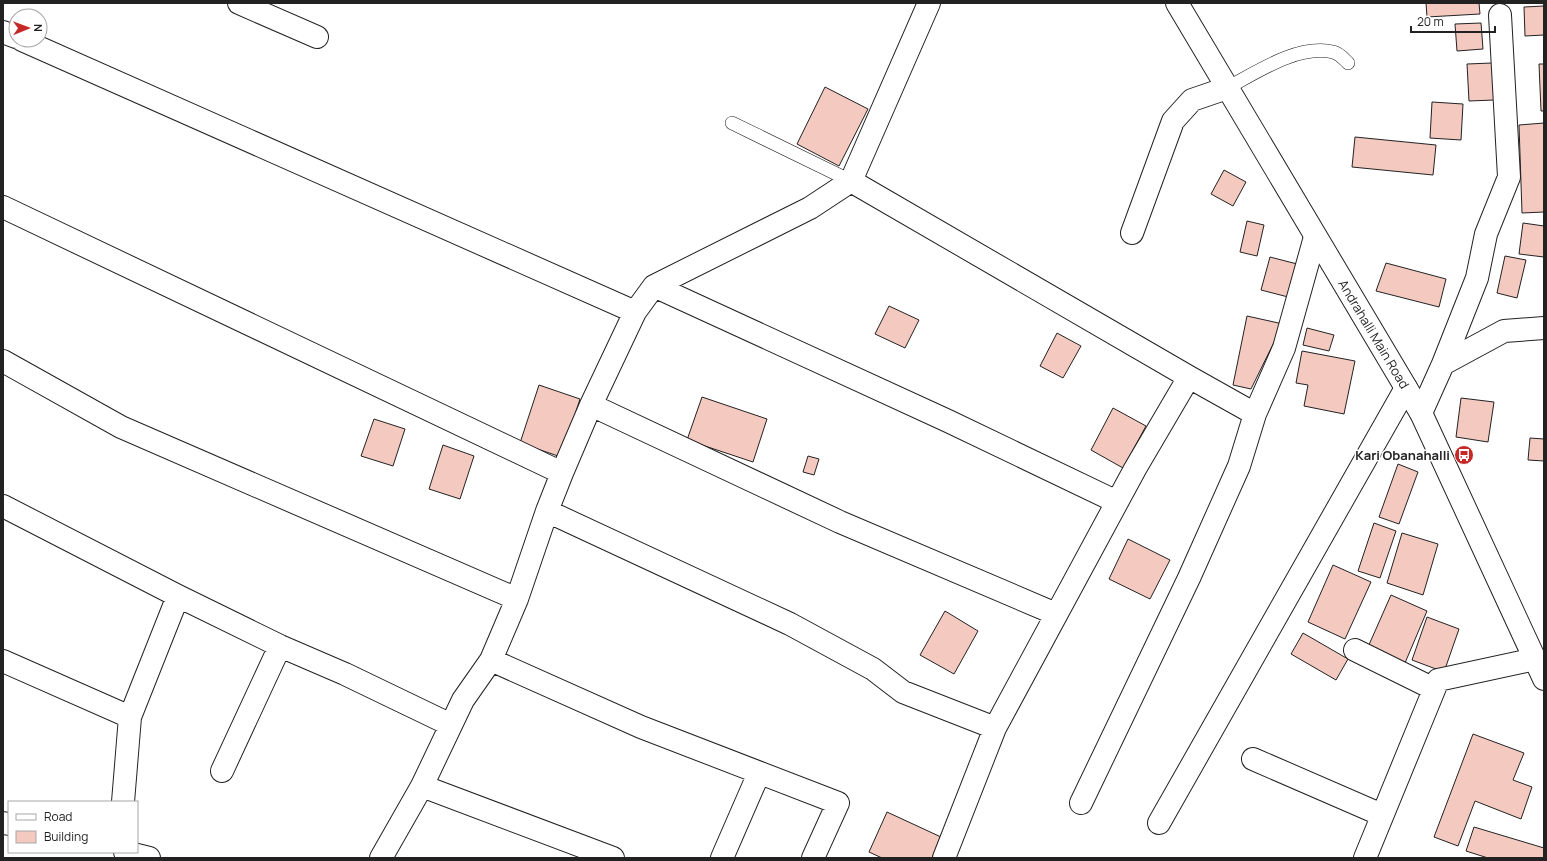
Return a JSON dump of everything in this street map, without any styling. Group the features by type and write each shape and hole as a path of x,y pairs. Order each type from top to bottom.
{"street":[{"path":"239,3 317,36"},
{"path":"381,858 422,786 463,700 491,660 517,599 547,511 562,473 591,405 635,312 654,286 810,208 852,181 929,3"},
{"name":"Andrahalli Main Road","path":"1177,3 1421,413 1544,679"},
{"path":"1421,413 1443,364 1477,278 1486,234 1509,178 1500,15"},
{"path":"40,48 635,312"},
{"path":"1132,233 1173,121 1192,100 1227,88"},
{"path":"852,181 1189,378 1255,414"},
{"path":"3,207 562,473"},
{"path":"1080,803 1192,571 1239,466 1255,414 1284,348 1315,237"},
{"path":"654,286 948,421 1117,502"},
{"path":"1443,364 1504,331 1544,328"},
{"path":"3,361 121,427 517,599"},
{"path":"944,858 995,728 1117,502 1189,378"},
{"path":"1159,823 1406,388"},
{"path":"591,405 840,522 1056,614"},
{"path":"3,506 178,596 280,646 345,674 451,725"},
{"path":"547,511 790,624 873,669 902,692 995,728"},
{"path":"123,801 130,717 178,596"},
{"path":"222,771 280,646"},
{"path":"1355,650 1434,689"},
{"path":"491,660 641,727 838,803 813,858"},
{"path":"1365,858 1438,680 1535,660"},
{"path":"3,661 130,717"},
{"path":"1253,759 1382,815"},
{"path":"722,858 759,772"},
{"path":"422,786 613,858"},
{"path":"129,853 149,858"}],"lane":[{"path":"1227,88 1275,62 1309,51 1335,52 1348,63"},
{"path":"732,123 852,181"}],"building":[{"path":"1426,3 1479,3 1480,14 1427,17"},
{"path":"1544,6 1544,35 1525,36 1524,7"},
{"path":"1481,23 1483,49 1457,51 1455,24"},
{"path":"1492,63 1494,100 1469,101 1467,64"},
{"path":"1539,64 1544,64 1544,111 1541,111"},
{"path":"825,87 868,109 839,166 797,144"},
{"path":"1432,102 1463,104 1461,140 1430,138"},
{"path":"1544,123 1544,212 1522,213 1519,125"},
{"path":"1355,137 1436,145 1433,175 1352,167"},
{"path":"1224,170 1246,182 1233,206 1211,194"},
{"path":"1247,221 1264,225 1257,256 1240,252"},
{"path":"1523,223 1544,226 1544,257 1519,254"},
{"path":"1505,256 1526,260 1517,298 1497,293"},
{"path":"1270,257 1301,265 1292,298 1261,290"},
{"path":"1386,263 1446,279 1439,307 1376,291"},
{"path":"889,306 919,320 905,348 875,334"},
{"path":"1247,316 1283,324 1251,389 1233,385"},
{"path":"1307,328 1334,335 1329,351 1303,345"},
{"path":"1057,333 1081,346 1063,378 1040,366"},
{"path":"1302,351 1355,361 1344,414 1304,406 1308,385 1296,383"},
{"path":"539,385 580,399 561,457 520,443"},
{"path":"702,397 767,419 753,462 687,440"},
{"path":"1461,398 1494,402 1488,442 1456,437"},
{"path":"1113,408 1146,426 1123,468 1091,450"},
{"path":"374,419 405,429 393,466 361,456"},
{"path":"1530,438 1544,439 1544,461 1528,460"},
{"path":"443,445 474,456 460,499 429,489"},
{"path":"808,456 819,459 814,475 803,472"},
{"path":"1398,464 1418,472 1399,524 1379,517"},
{"path":"1374,523 1396,531 1380,578 1358,571"},
{"path":"1402,533 1438,544 1423,595 1387,583"},
{"path":"1128,539 1170,560 1150,599 1109,579"},
{"path":"1333,565 1371,582 1345,639 1308,622"},
{"path":"1391,595 1427,611 1405,663 1368,647"},
{"path":"945,611 978,631 954,674 920,655"},
{"path":"1427,617 1459,629 1444,672 1412,660"},
{"path":"1303,633 1348,659 1336,680 1291,654"},
{"path":"1473,734 1524,753 1513,780 1532,787 1521,819 1475,801 1458,846 1434,837"},
{"path":"887,812 941,837 932,858 882,858 869,852"},
{"path":"1474,827 1544,848 1544,858 1488,858 1466,851"}],"place":[{"name":"Kari Obanahalli","path":"1464,455"}]}
